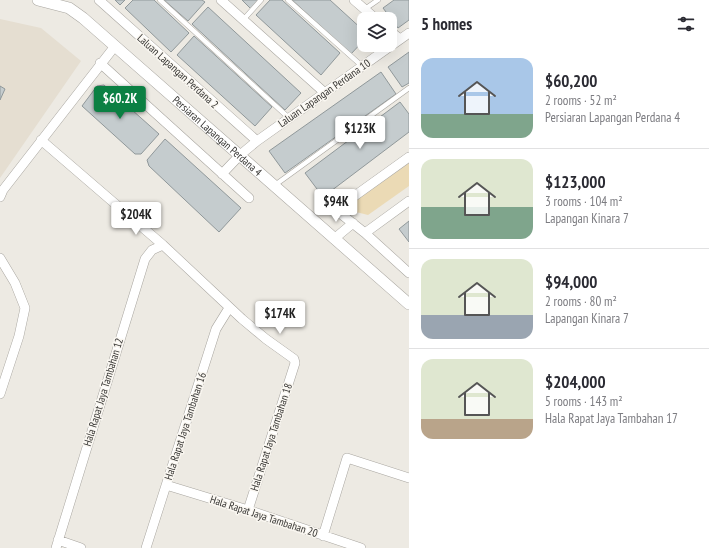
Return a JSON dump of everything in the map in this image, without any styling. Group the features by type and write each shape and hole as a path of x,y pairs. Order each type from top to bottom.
{"street":[{"name":"Persiaran Lapangan Perdana 4","path":"38,0 70,4 115,46 409,304"},
{"name":"Laluan Lapangan Perdana 2","path":"99,0 257,141"},
{"path":"221,0 325,93"},
{"path":"354,0 367,12"},
{"name":"Laluan Lapangan Perdana 10","path":"222,174 240,155 257,141 409,33"},
{"path":"0,197 3,190 41,140 100,63 115,46"},
{"path":"100,63 249,198"},
{"path":"41,140 163,245 230,308"},
{"path":"409,157 342,205 339,210 341,214 365,233 409,273"},
{"path":"365,233 409,201"},
{"path":"334,239 353,223"},
{"name":"Hala Rapat Jaya Tambahan 12","path":"57,544 145,259 152,250 163,245"},
{"path":"0,258 15,283 25,308 19,336 0,394"},
{"name":"Hala Rapat Jaya Tambahan 18","path":"230,308 266,339 291,355 295,363 248,510"},
{"name":"Hala Rapat Jaya Tambahan 16","path":"146,548 216,329 230,308"},
{"path":"323,536 347,458 409,478"},
{"name":"Hala Rapat Jaya Tambahan 20","path":"166,485 248,510 361,548"},
{"path":"57,544 81,548"}],"lane":[{"path":"160,0 289,118"},
{"path":"243,20 261,0"},
{"path":"288,0 362,66"},
{"path":"364,10 378,0"},
{"path":"274,185 409,88"}],"shaded area":[{"path":"0,19 41,28 81,61 0,178"},
{"path":"409,163 409,186 368,215 356,212 354,202"}],"building":[{"path":"115,0 125,0 120,5"},
{"path":"133,0 154,0 189,33 171,52 125,8"},
{"path":"164,0 202,0 205,2 188,21"},
{"path":"242,0 259,0 251,9"},
{"path":"270,0 282,0 340,53 321,75 256,15"},
{"path":"292,0 330,0 357,25 357,48 351,54"},
{"path":"394,0 409,0 409,20 398,28 397,12 386,12 383,8"},
{"path":"208,7 301,93 285,110 192,24"},
{"path":"194,36 272,107 255,126 177,55"},
{"path":"409,52 409,83 402,87 388,67"},
{"path":"381,72 396,94 285,173 269,151"},
{"path":"104,85 159,134 141,154 135,154 82,106 97,86"},
{"path":"0,86 5,89 0,100"},
{"path":"400,102 409,114 409,132 323,197 305,173"},
{"path":"165,139 241,208 219,232 149,166 147,160"},
{"path":"409,221 409,242 399,229"}]}
